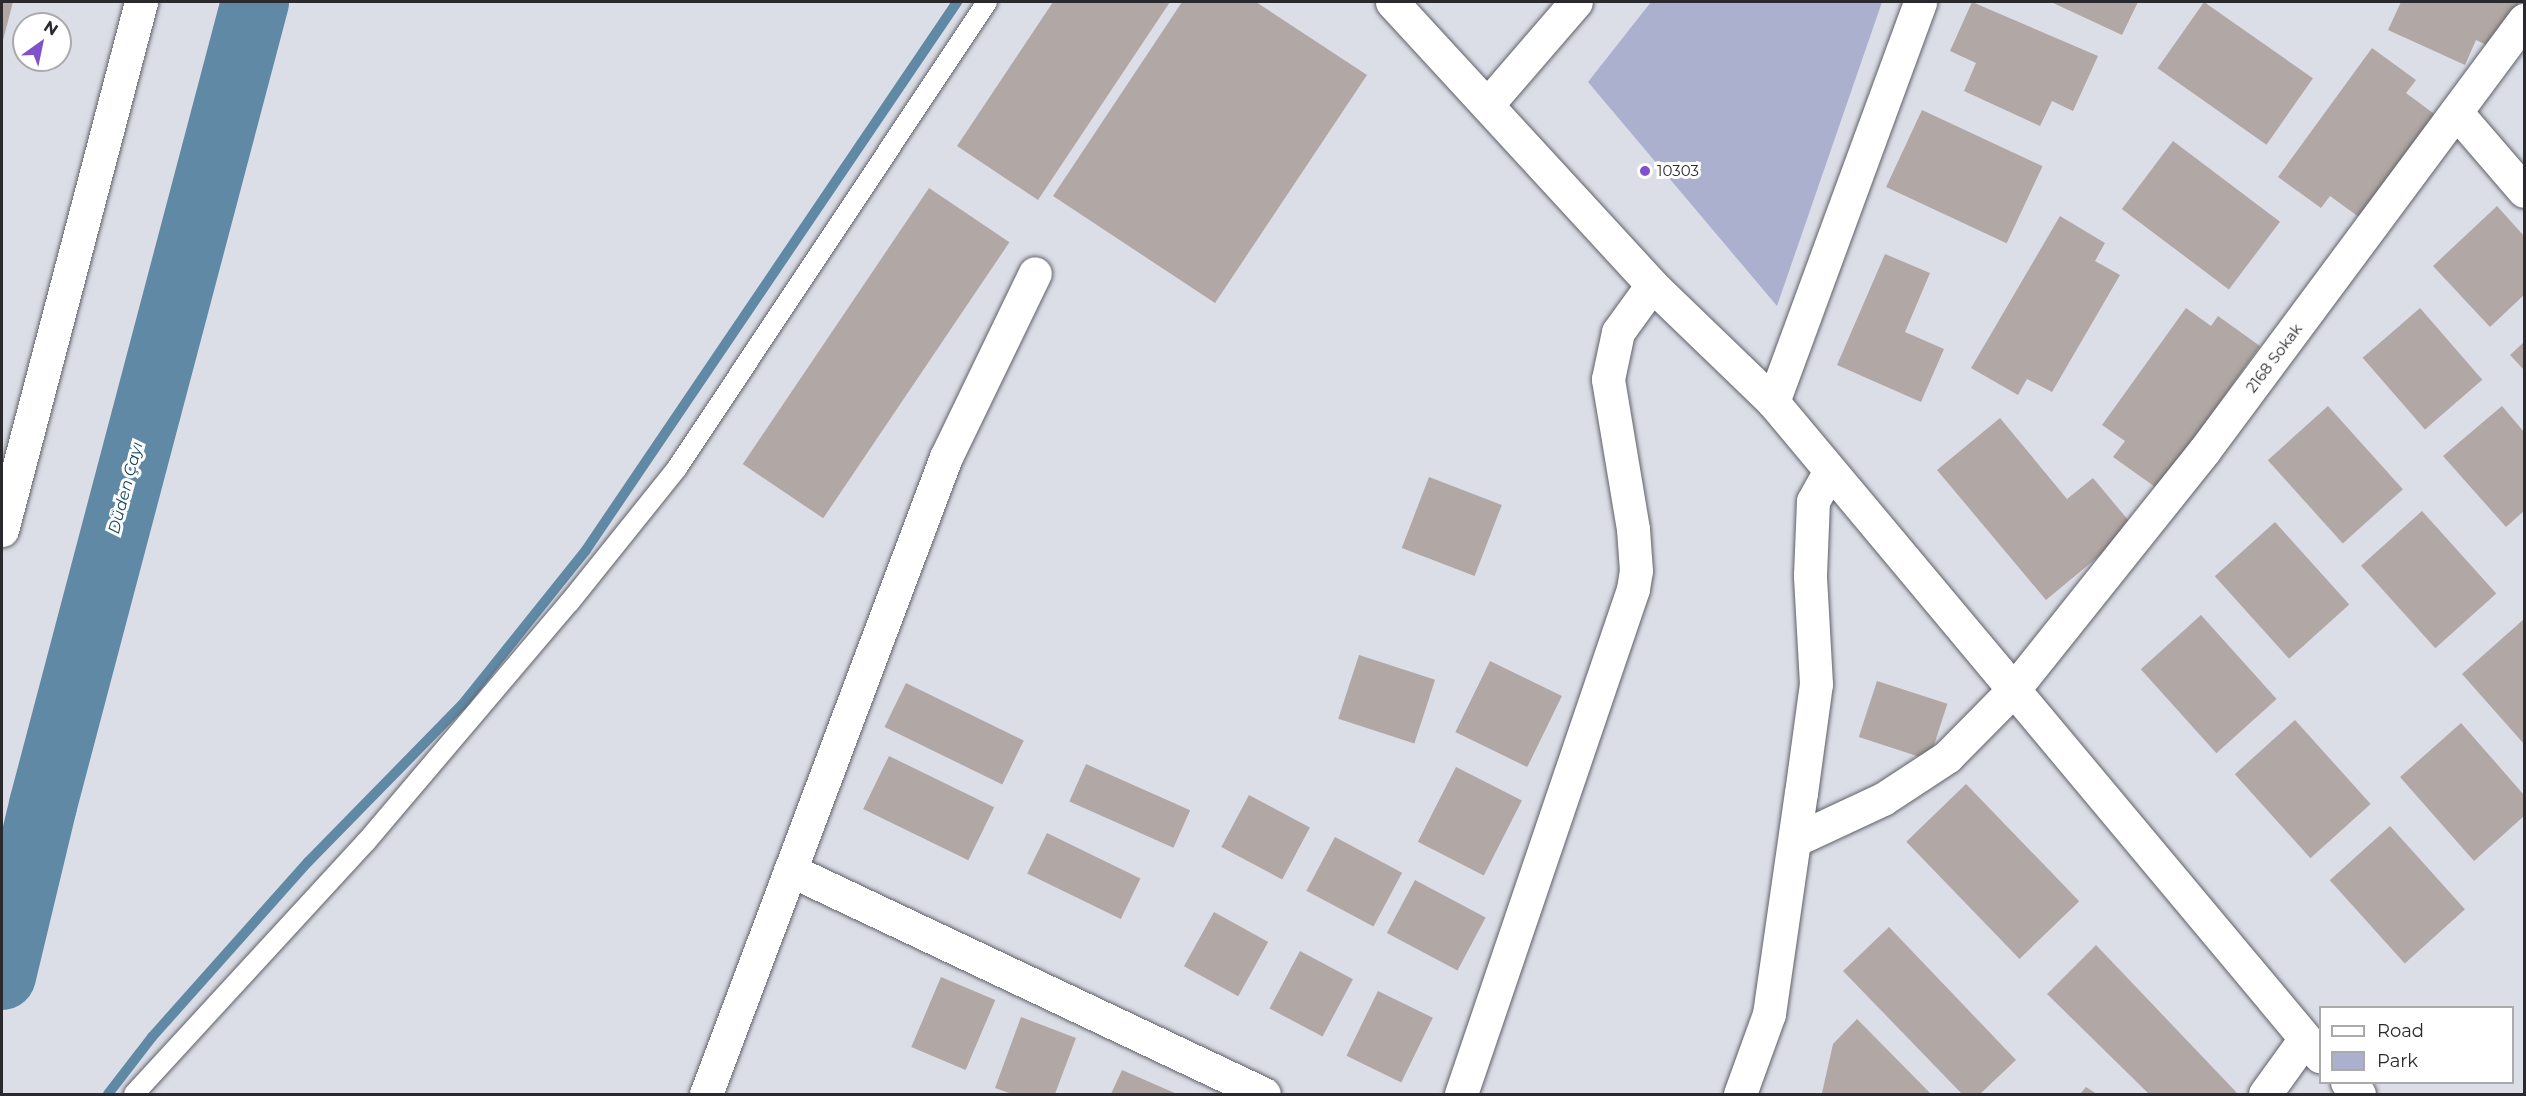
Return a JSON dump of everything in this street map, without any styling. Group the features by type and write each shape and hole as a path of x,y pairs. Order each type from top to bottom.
{"street":[{"path":"2,530 141,2"},
{"path":"1392,2 1652,285 1773,402 1829,472 2014,689 2312,1048 2265,1095"},
{"path":"1486,105 1576,2"},
{"path":"1773,402 1920,2"},
{"name":"2168 Sokak","path":"1794,840 1883,799 1947,757 2014,689 2204,451 2524,20"},
{"path":"2456,112 2524,190"},
{"path":"706,1095 946,457 1035,273"},
{"path":"1461,1095 1633,589 1636,571 1633,529 1608,379 1618,332 1652,285"},
{"path":"1740,1095 1769,1014 1794,840 1816,684 1810,575 1813,501 1829,472"},
{"path":"790,870 1264,1095"},
{"path":"2348,1084 2359,1095"}],"lane":[{"path":"134,1095 366,842 569,603 677,468 987,2"}],"green space":[{"path":"1651,2 1882,2 1777,306 1588,82"}],"building":[{"path":"2,2 13,2 2,44"},
{"path":"1053,2 1170,2 1038,200 957,146"},
{"path":"1182,2 1256,2 1367,75 1215,303 1053,196"},
{"path":"1972,2 2098,56 2073,111 2052,101 2040,126 1964,91 1976,63 1950,51"},
{"path":"2051,2 2138,2 2122,35"},
{"path":"2204,2 2313,78 2266,145 2158,68"},
{"path":"2401,2 2519,2 2497,50 2476,40 2465,65 2388,30"},
{"path":"2372,48 2416,80 2406,93 2437,116 2363,220 2330,196 2321,208 2278,177"},
{"path":"1922,110 2043,166 2007,243 1886,187"},
{"path":"2173,141 2280,222 2229,290 2122,209"},
{"path":"929,188 1009,242 823,518 743,464"},
{"path":"2497,206 2524,236 2524,295 2490,327 2433,266"},
{"path":"2060,216 2105,243 2095,261 2120,275 2052,392 2027,379 2018,395 1971,368"},
{"path":"1885,254 1930,273 1905,332 1944,349 1921,402 1837,365"},
{"path":"2186,308 2211,326 2218,316 2260,346 2158,489 2113,457 2125,441 2102,425"},
{"path":"2420,308 2482,380 2425,430 2363,358"},
{"path":"2524,342 2524,370 2510,355"},
{"path":"2328,406 2403,489 2343,543 2268,460"},
{"path":"2502,406 2524,432 2524,511 2506,527 2443,456"},
{"path":"2000,418 2067,499 2093,478 2134,527 2046,600 1937,470"},
{"path":"1429,477 1502,505 1475,576 1402,548"},
{"path":"2422,511 2496,593 2435,648 2361,566"},
{"path":"2275,522 2349,604 2289,659 2215,576"},
{"path":"2201,615 2277,699 2216,753 2141,669"},
{"path":"2524,619 2524,744 2462,674"},
{"path":"1359,655 1435,680 1414,743 1338,719"},
{"path":"1490,661 1562,696 1527,767 1455,732"},
{"path":"1877,681 1947,704 1929,760 1859,737"},
{"path":"906,683 1024,740 1002,784 885,727"},
{"path":"2295,720 2371,804 2310,858 2235,774"},
{"path":"2461,723 2524,795 2524,816 2474,861 2400,777"},
{"path":"889,756 994,807 968,860 863,809"},
{"path":"1086,764 1190,810 1173,848 1069,801"},
{"path":"1456,767 1522,801 1484,875 1418,842"},
{"path":"1966,784 2079,901 2020,959 1906,842"},
{"path":"1249,795 1310,827 1282,879 1221,847"},
{"path":"2390,826 2465,909 2405,963 2330,880"},
{"path":"1047,833 1140,879 1121,919 1027,873"},
{"path":"1335,837 1402,873 1373,927 1306,891"},
{"path":"1415,880 1486,918 1457,971 1387,933"},
{"path":"1214,912 1268,942 1238,996 1184,966"},
{"path":"1889,927 2016,1060 1980,1094 1962,1094 1843,971"},
{"path":"2096,945 2238,1094 2149,1094 2047,994"},
{"path":"1300,951 1353,979 1322,1037 1269,1008"},
{"path":"941,977 995,1000 966,1070 911,1047"},
{"path":"1378,991 1433,1018 1401,1082 1346,1056"},
{"path":"1021,1017 1076,1038 1055,1094 1012,1094 995,1088"},
{"path":"1857,1019 1931,1094 1822,1093 1833,1044"},
{"path":"1122,1070 1177,1094 1111,1094"},
{"path":"2086,1087 2097,1094 2080,1094"}],"waterway":[{"name":"Düden Çayı","path":"2,976 43,805 255,2"},
{"path":"108,1094 152,1037 308,862 462,705 586,550 957,2"}],"place":[{"name":"10303","path":"1645,171"}]}
